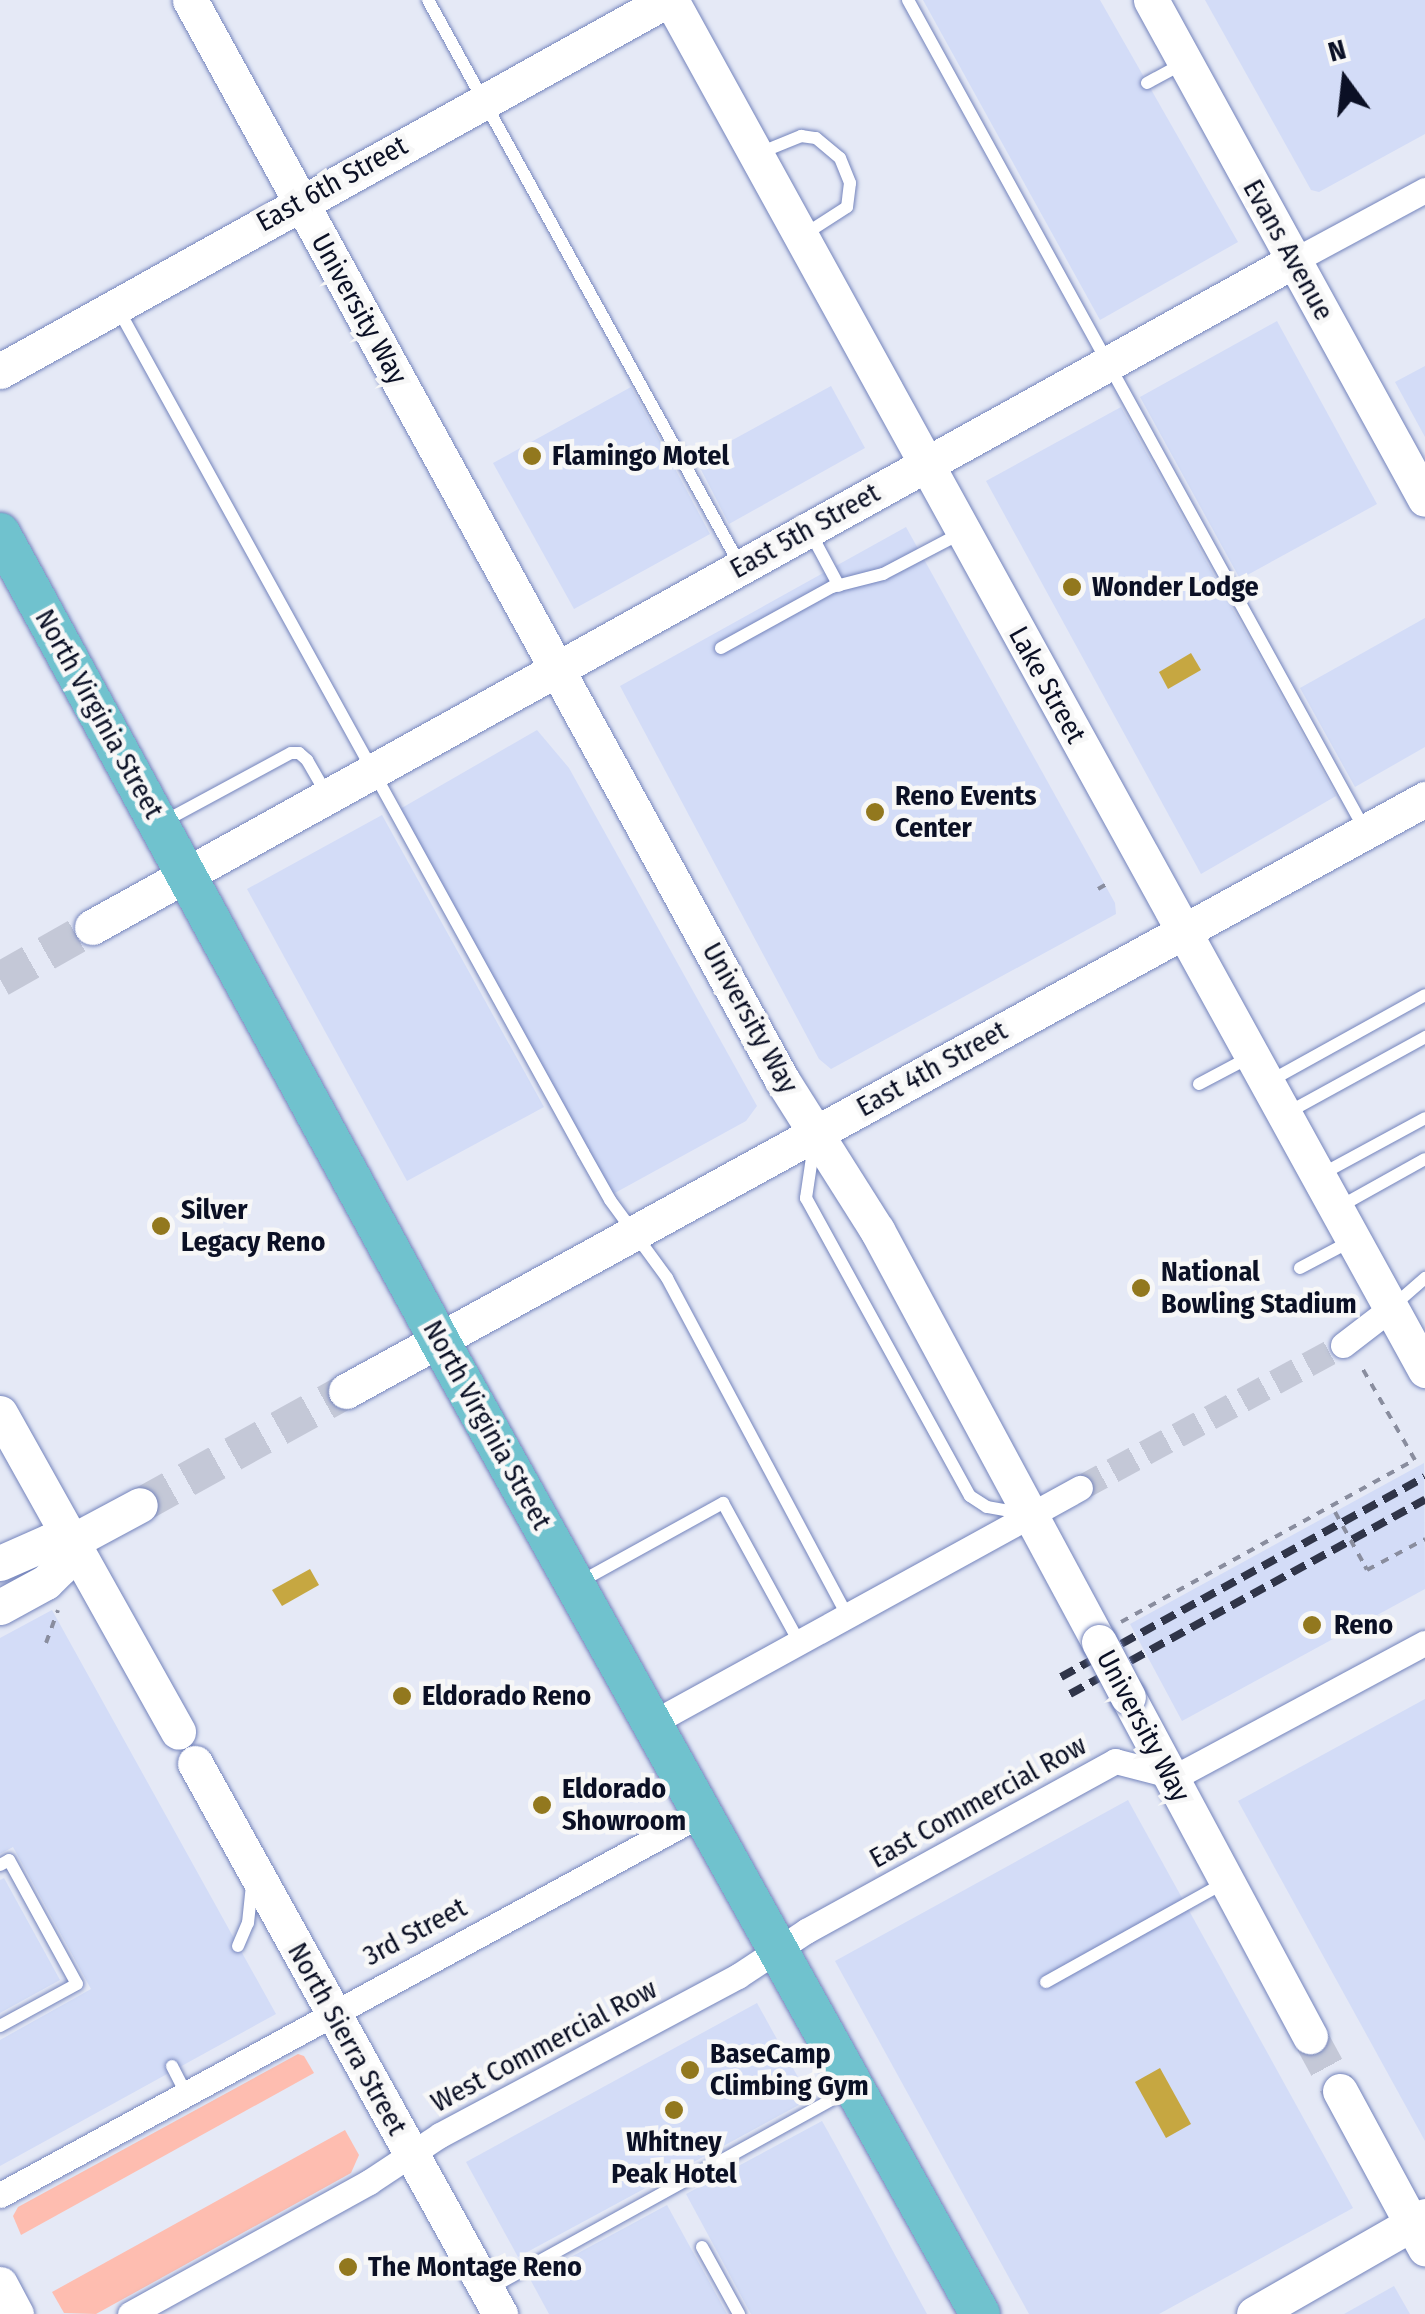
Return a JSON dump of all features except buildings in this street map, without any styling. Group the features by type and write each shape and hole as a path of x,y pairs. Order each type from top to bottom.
{"main road":[{"name":"University Way","path":"190,0 782,1080 867,1213 1031,1515 1110,1632 1128,1697 1310,2036"},
{"name":"East 6th Street","path":"0,371 668,0"},
{"name":"Lake Street","path":"668,0 1425,1370"},
{"name":"Evans Avenue","path":"1151,0 1425,499"},
{"name":"East 5th Street","path":"92,928 1294,261"},
{"name":"North Virginia Street","path":"0,533 440,1340 980,2314"},
{"name":"East 4th Street","path":"346,1391 1425,799"},
{"path":"0,1412 178,1732"},
{"path":"0,1564 50,1541 71,1542 140,1504"},
{"path":"0,1607 46,1582 60,1568 71,1542"},
{"name":"North Sierra Street","path":"195,1764 494,2302"},
{"path":"1254,2314 1421,2229 1340,2090"},
{"path":"0,2284 16,2314"}],"street":[{"name":"East 5th Street","path":"1294,261 1425,190"},
{"path":"1343,1345 1391,1308"},
{"path":"654,1722 1080,1488"},
{"path":"1169,1775 1206,1763 1425,1643"},
{"name":"East Commercial Row","path":"779,1949 1115,1761 1169,1775"},
{"name":"3rd Street","path":"0,2196 703,1813"},
{"name":"West Commercial Row","path":"130,2314 470,2119 738,1976 779,1949"}],"lane":[{"path":"428,0 741,568"},
{"path":"908,0 1056,254 1110,364 1366,830"},
{"path":"1146,83 1185,62"},
{"path":"756,155 790,137 816,138 840,158 851,189 842,212 800,238"},
{"path":"116,305 601,1184 667,1278 847,1616"},
{"path":"809,530 838,586"},
{"path":"720,648 838,586 883,574 963,531"},
{"path":"160,824 291,753 299,753 307,760 327,796"},
{"path":"1199,1084 1261,1068 1425,996"},
{"path":"1285,1114 1425,1037"},
{"path":"1318,1176 1425,1118"},
{"path":"1336,1208 1425,1159"},
{"path":"1300,1268 1354,1240"},
{"path":"1391,1308 1425,1278"},
{"path":"576,1584 723,1504 799,1642"},
{"path":"0,1864 9,1860 77,1984 0,2026"},
{"path":"238,1946 248,1923 254,1870"},
{"path":"1046,1982 1226,1881"},
{"path":"172,2066 186,2093"},
{"path":"494,2302 855,2088"},
{"path":"702,2247 739,2314"}],"path":[{"path":"1098,889 1110,882"},
{"path":"1110,1632 1415,1460 1361,1366"},
{"path":"1334,1509 1367,1570 1425,1538"},
{"path":"46,1643 60,1601"}],"shaded area":[{"path":"923,0 1100,0 1238,242 1100,320"},
{"path":"1205,0 1425,0 1425,134 1319,192 1311,190"},
{"path":"1277,321 1377,504 1240,579 1140,397"},
{"path":"1425,366 1425,437 1395,382"},
{"path":"831,386 865,448 729,524 696,460"},
{"path":"631,387 710,534 574,609 493,463"},
{"path":"1121,407 1336,796 1201,874 986,481"},
{"name":"Reno Events Center","path":"906,527 1115,903 1116,914 831,1069 819,1059 620,686"},
{"path":"1425,618 1425,747 1355,787 1300,688"},
{"path":"1191,653 1201,670 1168,689 1159,672"},
{"path":"537,730 569,768 757,1106 746,1121 613,1194 400,809"},
{"path":"382,815 544,1107 407,1181 247,889"},
{"path":"1424,1463 1425,1589 1182,1721 1130,1624"},
{"path":"310,1569 319,1585 282,1606 272,1590"},
{"path":"52,1610 276,2014 0,2166 0,2040 91,1989 13,1847 0,1854 0,1638"},
{"path":"1425,1699 1425,2141 1238,1801"},
{"path":"1128,1800 1353,2208 1159,2314 1029,2314 835,1961"},
{"path":"4,1878 60,1980 0,2013 0,1880"},
{"name":"Whitney Peak Hotel","path":"757,2003 810,2099 518,2257 466,2162"},
{"path":"298,2054 304,2056 314,2073 21,2235 13,2216 18,2207"},
{"path":"1160,2068 1191,2124 1166,2138 1135,2082"},
{"path":"822,2121 927,2314 751,2314 686,2194"},
{"path":"345,2130 359,2155 351,2173 96,2314 64,2313 52,2292"},
{"path":"667,2205 727,2314 549,2314 530,2279"},
{"path":"1394,2286 1410,2314 1344,2314"}],"tunnel":[{"path":"0,979 92,927"},
{"path":"1080,1488 1343,1345"},
{"path":"140,1505 346,1391"},
{"path":"1310,2036 1340,2091"}],"railway":[{"path":"1061,1677 1425,1477"},
{"path":"1070,1694 1425,1500"}],"place":[{"name":"Flamingo Motel","path":"532,456"},
{"name":"Wonder Lodge","path":"1072,587"},
{"name":"Reno Events Center","path":"875,812"},
{"name":"Silver Legacy Reno","path":"161,1226"},
{"name":"National Bowling Stadium","path":"1141,1288"},
{"name":"Reno","path":"1312,1625"},
{"name":"Eldorado Reno","path":"402,1696"},
{"name":"Eldorado Showroom","path":"542,1805"},
{"name":"BaseCamp Climbing Gym","path":"690,2070"},
{"name":"Whitney Peak Hotel","path":"674,2110"},
{"name":"The Montage Reno","path":"348,2267"}]}
